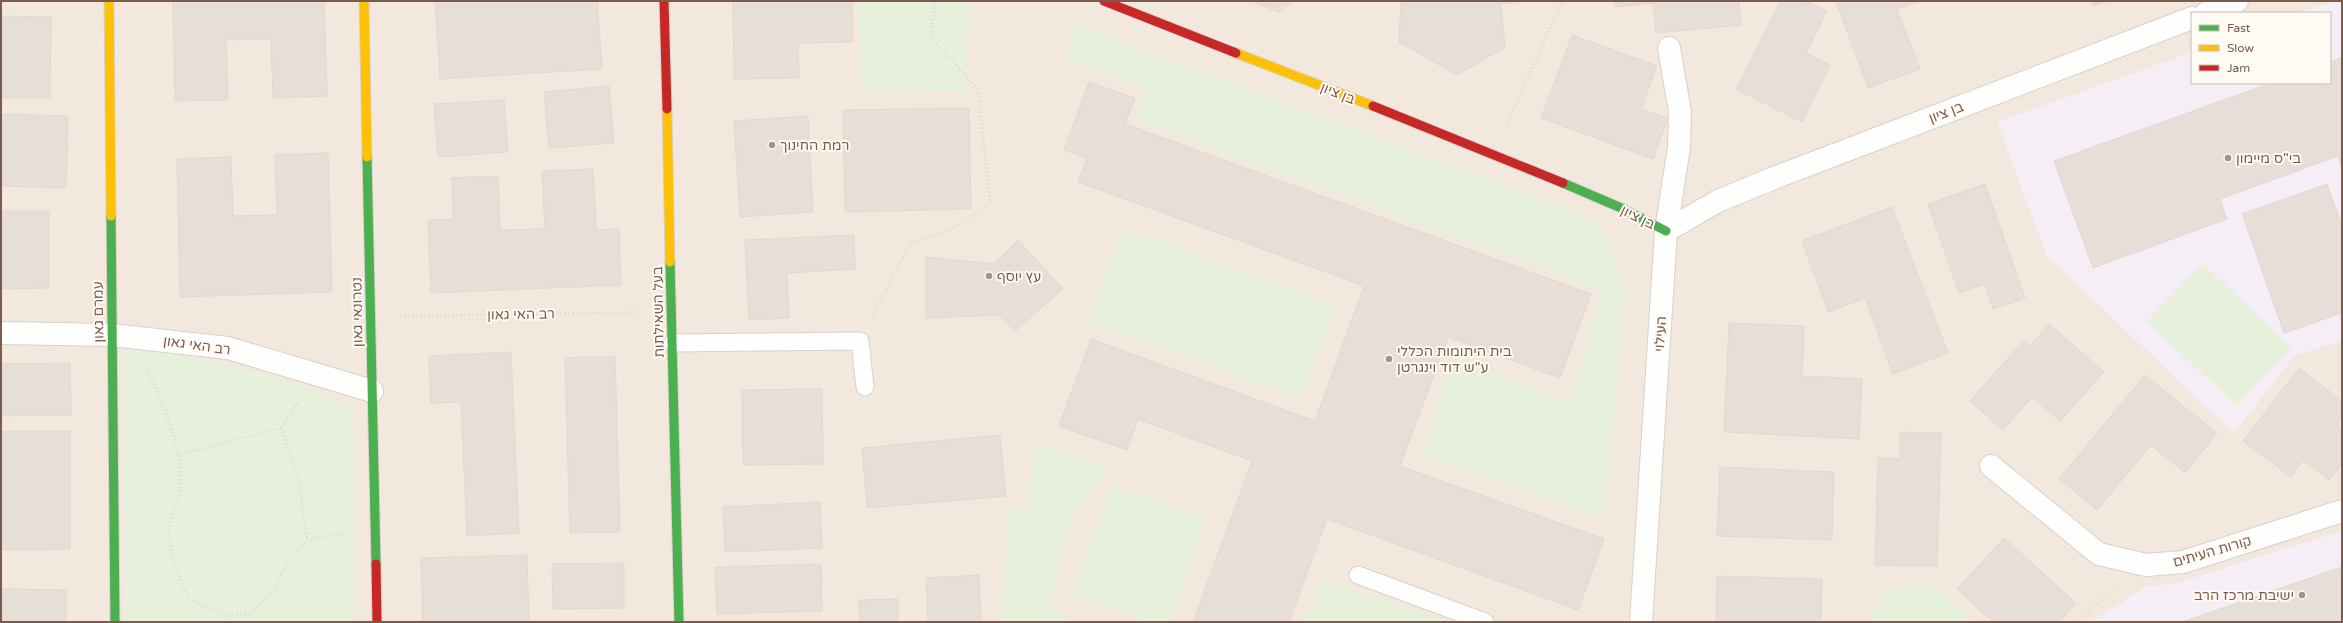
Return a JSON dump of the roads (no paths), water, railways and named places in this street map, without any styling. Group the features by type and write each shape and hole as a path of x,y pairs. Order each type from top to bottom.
{"street":[{"name":"עמרם גאון","path":"109,1 123,336 115,622"},
{"name":"נטרונאי גאון","path":"364,1 377,622"},
{"name":"בעל השאילתות","path":"664,1 679,622"},
{"name":"בן ציון","path":"1104,1 1494,154 1619,207 1666,231 1718,201 1774,178 2191,18"},
{"path":"2209,12 2237,1"},
{"name":"העילוי","path":"1642,622 1666,231 1677,166 1680,112 1669,48"},
{"name":"רב האי גאון","path":"1,333 123,336 228,348 372,391"},
{"name":"קורות העיתים","path":"1991,466 2099,554 2146,565 2183,562 2342,511"}],"lane":[{"path":"672,343 860,341 865,387"},
{"path":"1358,575 1485,622"}],"place":[{"name":"רמת החינוך","path":"772,145"},
{"name":"בי\"ס מיימון","path":"2228,158"},
{"name":"עץ יוסף","path":"989,276"},
{"name":"בית היתומות הכללי ע\"ש דוד וינגרטן","path":"1389,359"},
{"name":"ישיבת מרכז הרב","path":"2302,595"}]}
